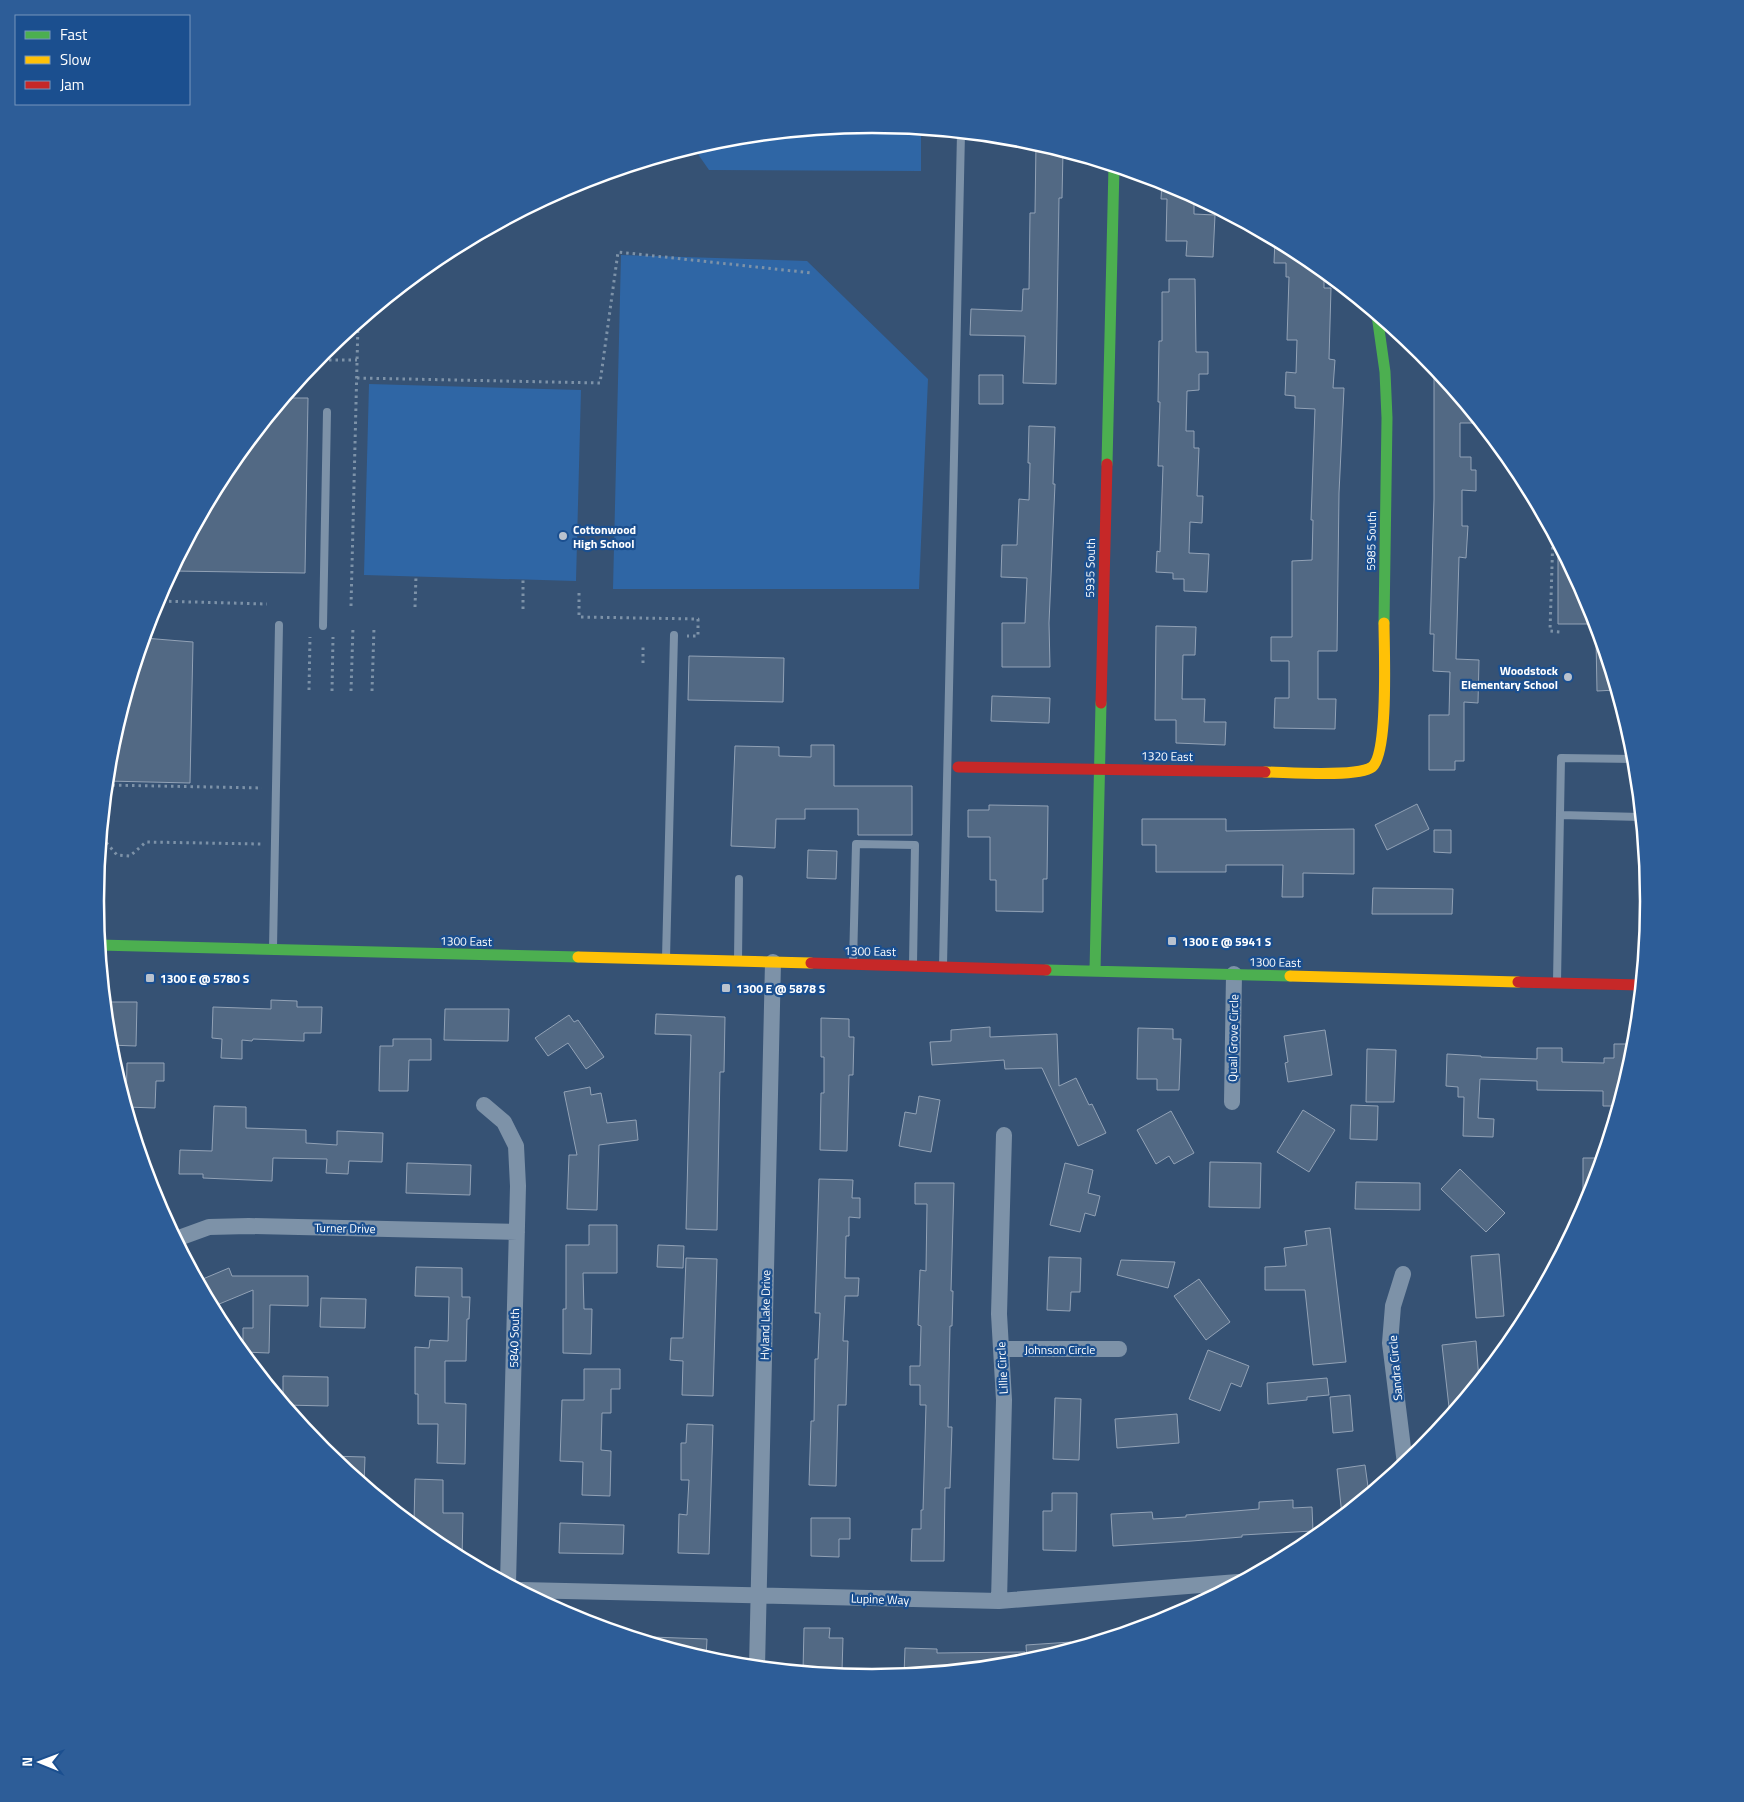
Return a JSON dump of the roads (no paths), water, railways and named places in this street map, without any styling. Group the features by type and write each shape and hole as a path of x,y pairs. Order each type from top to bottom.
{"street":[{"name":"5935 South","path":"1095,971 1114,172"},
{"name":"5985 South","path":"1374,766 1381,751 1383,732 1387,418 1385,372 1378,322"},
{"name":"1320 East","path":"958,767 1336,773 1364,771 1374,766"},
{"name":"1300 East","path":"105,945 1636,985"},
{"name":"Hyland Lake Drive","path":"757,1660 773,962"},
{"name":"Quail Grove Circle","path":"1232,1102 1234,974"},
{"name":"5840 South","path":"484,1104 504,1122 516,1146 518,1186 508,1577"},
{"name":"Lillie Circle","path":"999,1601 1004,1400 999,1314 1004,1135"},
{"name":"Turner Drive","path":"181,1237 209,1227 241,1226 517,1232"},
{"name":"Sandra Circle","path":"1404,1274 1393,1306 1390,1343 1404,1455"},
{"name":"Johnson Circle","path":"1002,1349 1119,1350"},
{"name":"Lupine Way","path":"533,1590 999,1601 1225,1583"}],"lane":[{"path":"943,967 961,138"},
{"path":"323,626 327,412"},
{"path":"273,950 279,625"},
{"path":"666,960 674,635"},
{"path":"1557,983 1561,758 1626,759"},
{"path":"1560,815 1636,817"},
{"path":"853,965 856,844 915,845 912,966"},
{"path":"738,962 739,879"}],"place":[{"name":"Cottonwood High School","path":"563,536"},
{"name":"Woodstock Elementary School","path":"1568,677"},
{"name":"1300 E @ 5941 S","path":"1172,941"},
{"name":"1300 E @ 5780 S","path":"150,978"},
{"name":"1300 E @ 5878 S","path":"726,988"}]}
